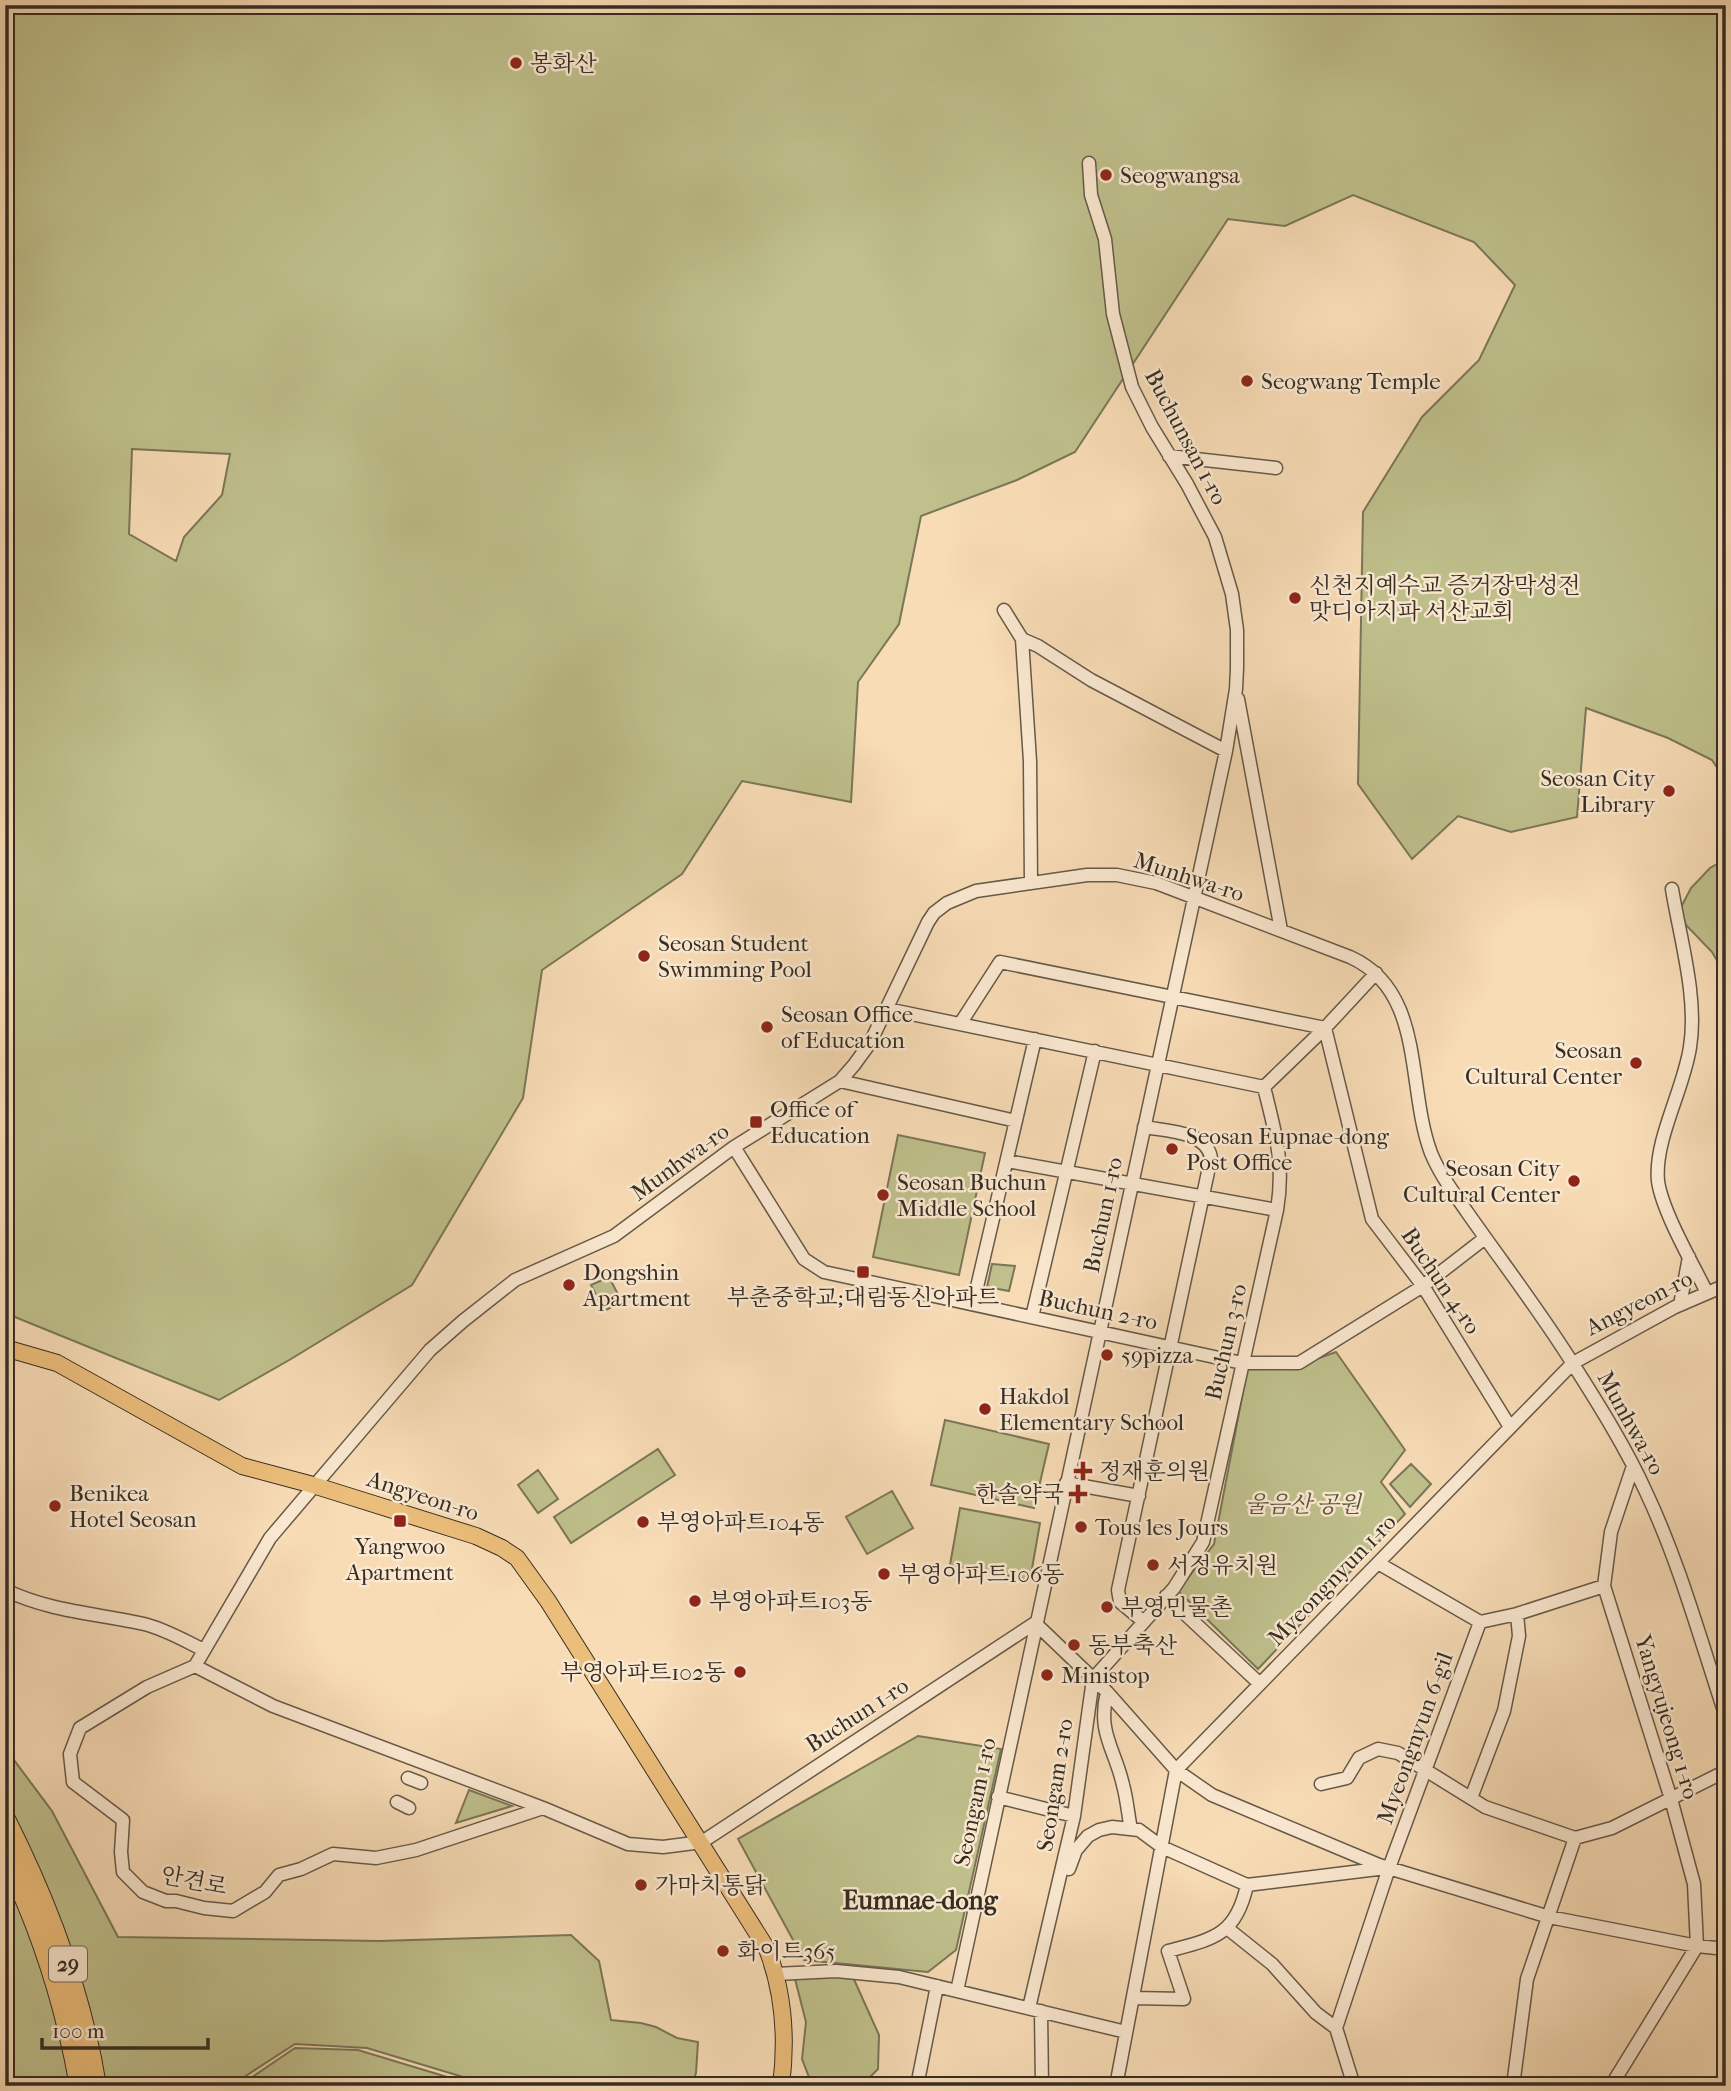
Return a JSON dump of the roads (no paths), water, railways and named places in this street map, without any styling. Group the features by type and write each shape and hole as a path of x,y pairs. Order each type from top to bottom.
{"highway":[{"name":"29","path":"5,1817 39,1888 72,1976 88,2034 97,2086"},
{"name":"29","path":"5,1857 23,1896 58,1994 73,2049 79,2086"}],"main road":[{"name":"Angyeon-ro","path":"5,1349 57,1363 242,1466 313,1485 476,1536 517,1558 548,1601 760,1935 776,1974 780,1993 784,2030 781,2086"}],"street":[{"name":"Buchunsan 1-ro","path":"1089,163 1091,195 1105,239 1113,314 1132,387 1152,428 1215,537 1227,571 1236,611 1236,689 1226,751 1194,898"},
{"path":"1169,456 1276,468"},
{"path":"1004,610 1022,639 1030,761 1031,883"},
{"path":"1022,639 1038,646 1091,680 1226,751"},
{"name":"Buchunsan 1-ro","path":"1236,689 1281,930"},
{"name":"Munhwa-ro","path":"313,1485 415,1366 448,1332 481,1306 528,1273 588,1250 614,1236 734,1147 840,1081 870,1043 928,922 938,909 970,892 1087,875 1117,875 1156,883 1350,957 1376,973 1393,996 1404,1021 1424,1129 1434,1159 1485,1238 1573,1363 1633,1466 1666,1539 1726,1717"},
{"path":"1672,889 1690,993 1692,1032 1687,1063 1660,1154 1658,1179 1662,1198 1707,1293"},
{"name":"Buchun 1-ro","path":"702,1842 1035,1623 1194,898"},
{"path":"960,1024 999,962 1325,1028"},
{"path":"887,1009 1264,1087 1325,1028 1376,973"},
{"name":"Buchun 4-ro","path":"1325,1028 1373,1219 1423,1286 1510,1427"},
{"path":"973,1304 1035,1039"},
{"path":"1032,1317 1094,1051"},
{"path":"840,1081 1016,1121"},
{"name":"Buchun 3-ro","path":"1093,1679 1166,1596 1202,1542 1277,1210 1281,1164 1264,1087"},
{"path":"1144,1127 1196,1138 1208,1147 1211,1157 1118,1593 1121,1602 1144,1622"},
{"name":"Buchun 2-ro","path":"734,1147 802,1255 814,1267 831,1275 1241,1363 1299,1363 1423,1286 1485,1238"},
{"path":"1007,1161 1277,1210"},
{"path":"1680,1305 1689,1256"},
{"name":"Angyeon-ro","path":"1573,1363 1680,1305 1726,1284"},
{"name":"Myeongnyun 1-ro","path":"1176,1770 1573,1363"},
{"name":"Yangyujeong 1-ro","path":"1633,1466 1611,1532 1604,1586 1671,1799 1694,1884 1697,1946"},
{"path":"1066,1483 1139,1496"},
{"path":"313,1485 270,1538 195,1666 273,1706 543,1808 634,1846 663,1847 702,1842"},
{"path":"1378,1563 1480,1622 1517,1614 1604,1586"},
{"path":"5,1590 32,1603 146,1624 204,1650"},
{"path":"1166,1596 1260,1684"},
{"path":"1471,1798 1504,1711 1519,1636 1517,1614"},
{"name":"Myeongnyun 6-gil","path":"1336,2028 1389,1868 1480,1622"},
{"path":"1035,1623 1107,1692 1176,1770 1212,1795 1389,1868 1549,1917 1726,1950"},
{"name":"Seongam 1-ro","path":"957,1991 1035,1623"},
{"name":"안견로","path":"195,1666 147,1688 80,1728 70,1754 74,1782 123,1820 123,1872 143,1892 166,1901 233,1911 265,1892 279,1875 302,1869 333,1854 376,1858 415,1850 543,1808"},
{"name":"Seongam 2-ro","path":"1042,2086 1035,2010 1074,1816 1093,1679"},
{"path":"1107,1692 1104,1703 1105,1731 1124,1786 1131,1829 1139,1830 1162,1847 1247,1885 1389,1868"},
{"path":"1321,1784 1347,1778 1359,1758 1378,1749 1398,1753 1485,1807 1575,1838 1612,1828 1726,1771"},
{"path":"1116,2086 1176,1770"},
{"path":"408,1778 421,1783"},
{"path":"998,1797 1074,1816"},
{"path":"397,1802 409,1808"},
{"name":"Seongam 2-ro","path":"1056,1898 1076,1850 1088,1836 1112,1827 1131,1829"},
{"path":"1513,2086 1527,1979 1575,1838"},
{"path":"1133,1998 1184,1999 1168,1951 1217,1936 1227,1928 1243,1904 1247,1885"},
{"path":"1227,1928 1272,1964 1316,2012 1336,2028 1354,2086"},
{"path":"1611,2086 1697,1946"},
{"path":"776,1974 836,1970 900,1977 1126,2032"},
{"path":"916,2086 937,1986"}],"place":[{"name":"봉화산","path":"516,63"},
{"name":"Seogwangsa","path":"1106,175"},
{"name":"Seogwang Temple","path":"1247,381"},
{"name":"신천지예수교 증거장막성전 맛디아지파 서산교회","path":"1295,598"},
{"name":"Seosan City Library","path":"1669,791"},
{"name":"Seosan Student Swimming Pool","path":"644,956"},
{"name":"Seosan Office of Education","path":"767,1027"},
{"name":"Seosan Cultural Center","path":"1636,1063"},
{"name":"Office of Education","path":"756,1122"},
{"name":"Seosan Eupnae-dong Post Office","path":"1172,1149"},
{"name":"Seosan City Cultural Center","path":"1574,1181"},
{"name":"Seosan Buchun Middle School","path":"883,1195"},
{"name":"부춘중학교;대림동신아파트","path":"863,1272"},
{"name":"Dongshin Apartment","path":"569,1285"},
{"name":"59pizza","path":"1107,1355"},
{"name":"Hakdol Elementary School","path":"985,1409"},
{"name":"정재훈의원","path":"1083,1471"},
{"name":"한솔약국","path":"1078,1494"},
{"name":"Benikea Hotel Seosan","path":"55,1506"},
{"name":"Yangwoo Apartment","path":"400,1521"},
{"name":"부영아파트104동","path":"643,1522"},
{"name":"Tous les Jours","path":"1081,1527"},
{"name":"서정유치원","path":"1153,1565"},
{"name":"부영아파트106동","path":"884,1574"},
{"name":"부영아파트103동","path":"695,1601"},
{"name":"부영민물촌","path":"1107,1607"},
{"name":"동부축산","path":"1074,1645"},
{"name":"부영아파트102동","path":"740,1672"},
{"name":"Ministop","path":"1047,1675"},
{"name":"가마치통닭","path":"641,1885"},
{"name":"화이트365","path":"723,1951"}],"district":[{"name":"Eumnae-dong","path":"920,1900"}],"park label":[{"name":"울음산 공원","path":"1303,1504"}]}
